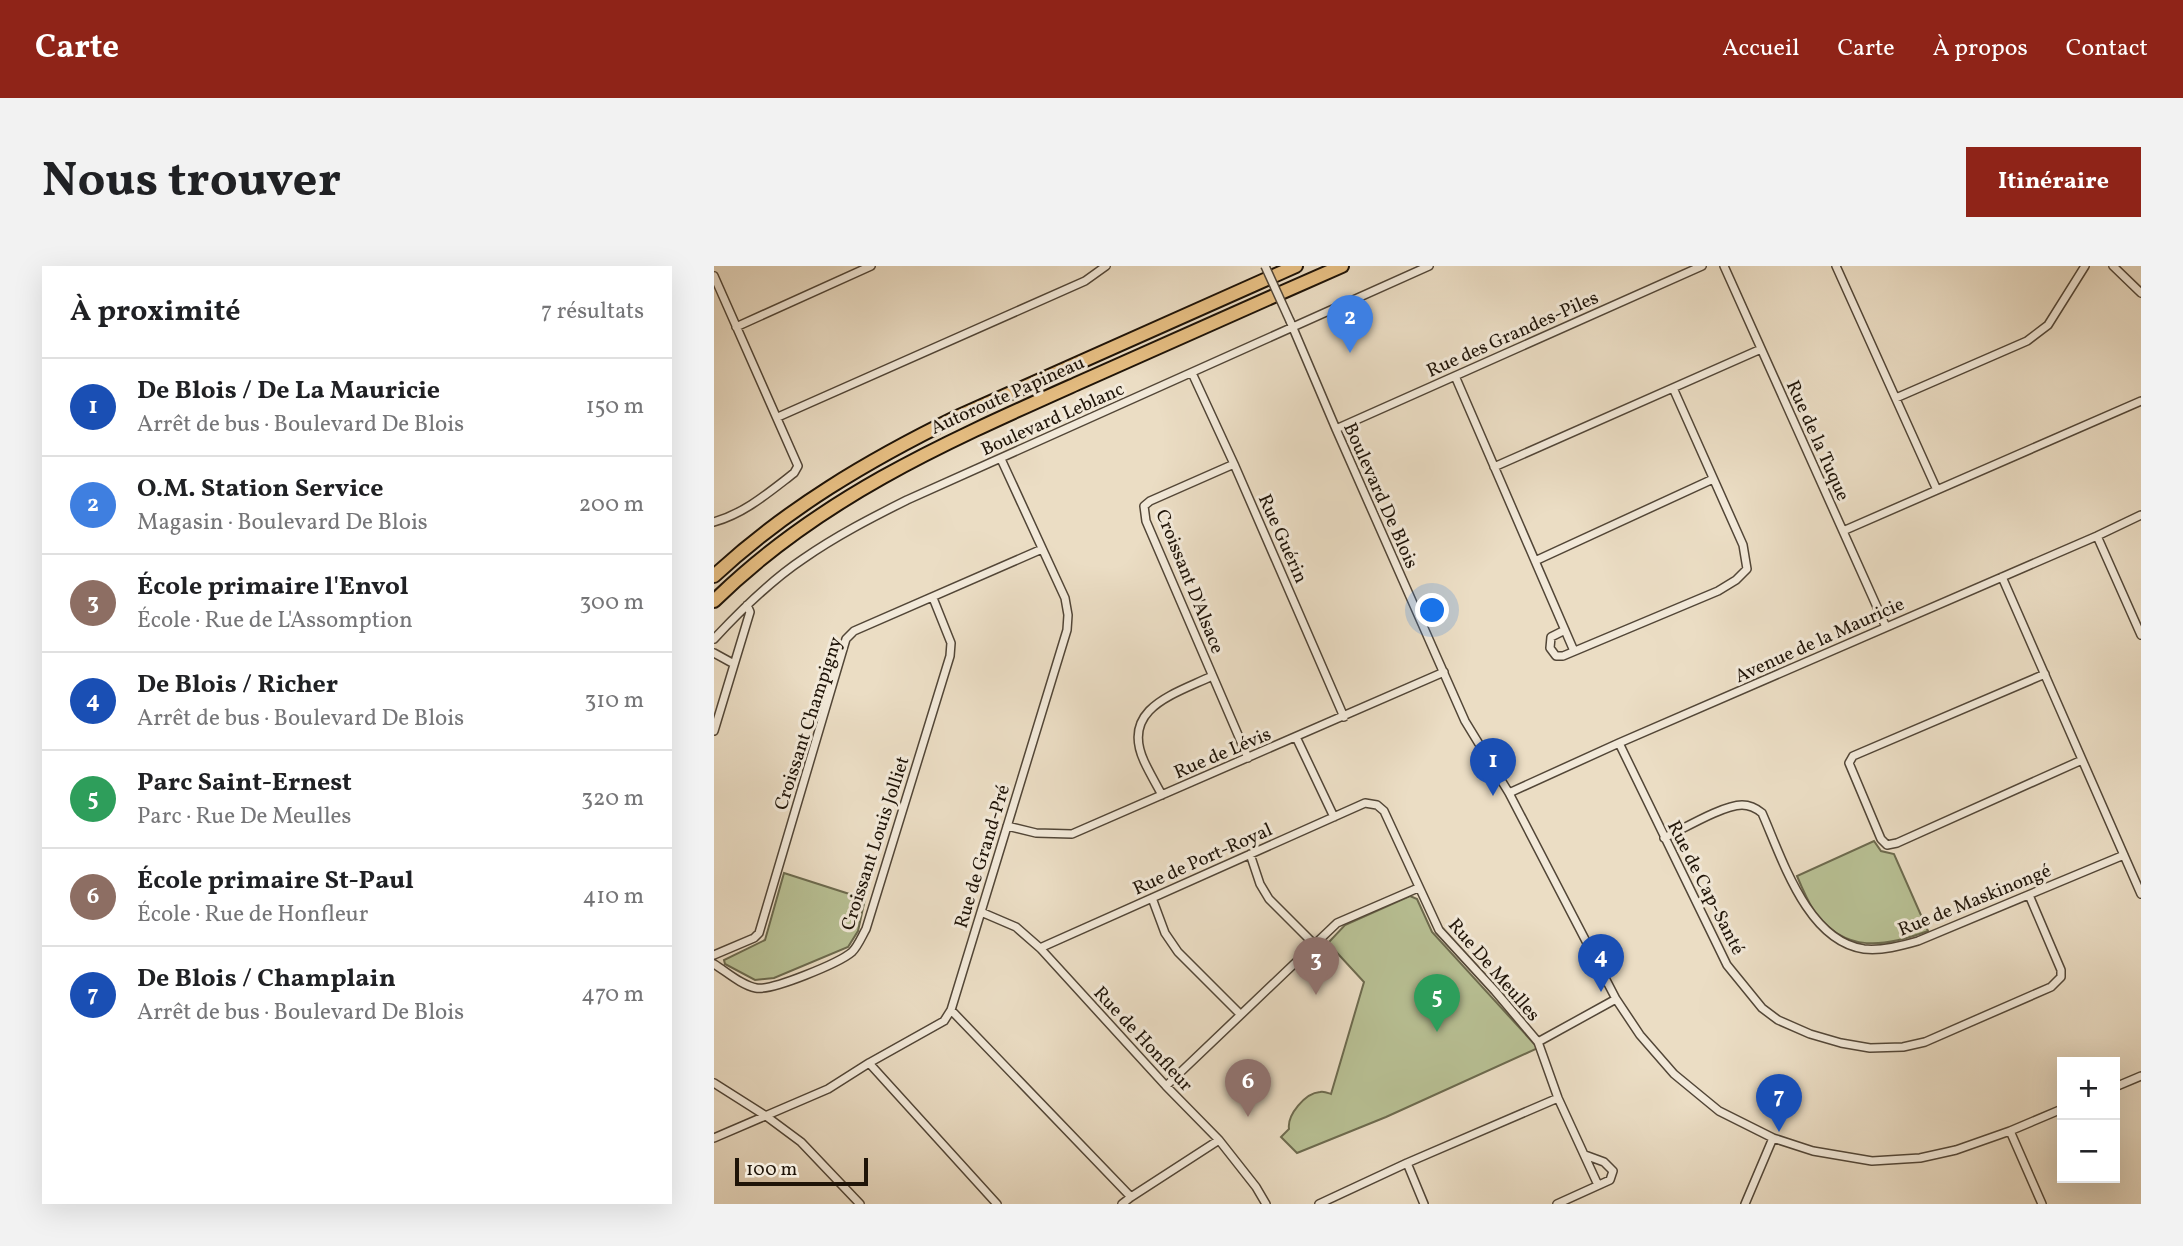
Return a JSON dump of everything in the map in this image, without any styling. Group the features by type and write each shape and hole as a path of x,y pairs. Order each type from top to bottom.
{"highway":[{"name":"Autoroute Papineau","path":"714,576 759,537 807,502 898,446 1296,266"},
{"name":"Autoroute Papineau","path":"714,601 751,567 808,523 887,473 980,427 1342,266"}],"street":[{"path":"736,327 871,266"},
{"path":"778,418 1084,281 1098,274 1106,266"},
{"name":"Boulevard De Blois","path":"1265,266 1465,721 1509,793 1616,999 1656,1056 1720,1111 1773,1138 1813,1151 1872,1161 1920,1158 1956,1150 2057,1111"},
{"name":"Boulevard Leblanc","path":"714,639 747,605 795,565 845,533 907,500 1192,373 1292,325 1429,266"},
{"name":"Rue des Grandes-Piles","path":"1336,429 1702,266"},
{"name":"Rue de la Tuque","path":"1724,266 1886,627"},
{"path":"1836,266 1937,490"},
{"path":"1896,398 2027,341 2048,325 2085,266"},
{"path":"2113,266 2141,293"},
{"path":"714,276 798,463 797,470 745,510 714,522"},
{"path":"1494,467 1761,349"},
{"name":"Rue Guérin","path":"1192,373 1344,716"},
{"path":"1455,376 1574,651"},
{"path":"1565,630 1551,637 1550,648 1556,656 1563,656 1718,591 1736,580 1747,569 1742,545 1673,388"},
{"path":"1843,531 2141,401"},
{"name":"Rue de Grand-Pré","path":"951,1010 1067,630 1065,598 1001,459"},
{"name":"Croissant D'Alsace","path":"1234,464 1144,506 1146,520 1248,758"},
{"path":"1535,561 1713,479"},
{"name":"Avenue de la Mauricie","path":"1509,793 2141,515"},
{"path":"2097,536 2141,635"},
{"name":"Croissant Champigny","path":"714,955 754,938 759,933 846,639 854,631 1042,549"},
{"path":"2002,577 2141,894"},
{"name":"Croissant Louis Jolliet","path":"714,964 748,986 771,988 829,965 852,951 866,929 950,656 951,643 933,598"},
{"path":"714,731 750,612 747,605"},
{"path":"714,653 734,664"},
{"name":"Rue de Lévis","path":"1007,826 1037,833 1072,834 1444,672"},
{"path":"2045,674 1853,756 1849,763 1881,839 1887,845 1897,843 2082,760"},
{"path":"1162,795 1143,759 1138,741 1140,725 1146,712 1155,705 1212,676"},
{"path":"1296,737 1334,817"},
{"name":"Rue de Cap-Santé","path":"1619,743 1727,965 1762,1008 1778,1020 1810,1034 1870,1048 1903,1047 1925,1042 2051,986 2061,977 2061,970 2029,895"},
{"name":"Rue de Port-Royal","path":"1040,948 1365,803 1377,805"},
{"name":"Rue de Maskinongé","path":"1664,838 1721,810 1741,804 1755,807 1762,813 1795,888 1815,921 1832,936 1863,949 1895,948 1917,941 2124,855"},
{"name":"Rue De Meulles","path":"1377,805 1384,811 1439,930 1538,1042 1558,1098 1598,1185"},
{"path":"1250,854 1260,884 1269,899 1314,944"},
{"path":"1166,1086 1337,923 1418,888"},
{"path":"1152,898 1165,933 1178,952 1240,1014"},
{"name":"Rue de Honfleur","path":"981,912 1016,927 1040,948 1219,1140 1266,1204"},
{"path":"1538,1042 1616,999"},
{"path":"714,1138 828,1089 944,1021 951,1010 1131,1196"},
{"path":"869,1063 998,1204"},
{"path":"2120,1085 2141,1076"},
{"path":"714,1083 801,1142 860,1204"},
{"path":"1319,1204 1558,1098"},
{"path":"2010,1131 2042,1204"},
{"path":"1745,1204 1773,1138"},
{"path":"1122,1204 1219,1140"},
{"path":"1557,1204 1610,1180 1613,1171 1604,1162 1585,1155"},
{"path":"1407,1163 1424,1204"}],"green space":[{"path":"1874,841 1881,851 1894,854 1928,931 1896,941 1866,943 1839,935 1826,925 1811,907 1797,876"},
{"path":"784,873 865,899 858,931 848,947 774,978 755,980 725,964 724,960 765,940"},
{"path":"1410,896 1417,899 1432,932 1538,1048 1386,1117 1297,1153 1281,1137 1289,1129 1291,1117 1303,1100 1314,1093 1331,1094 1364,982 1328,943 1345,925"}],"place":[{"name":"O.M. Station Service","path":"1350,353"},
{"name":"De Blois / De La Mauricie","path":"1493,796"},
{"name":"De Blois / Richer","path":"1601,992"},
{"name":"École primaire l'Envol","path":"1316,995"},
{"name":"Parc Saint-Ernest","path":"1437,1032"},
{"name":"École primaire St-Paul","path":"1248,1117"},
{"name":"De Blois / Champlain","path":"1779,1132"}]}
